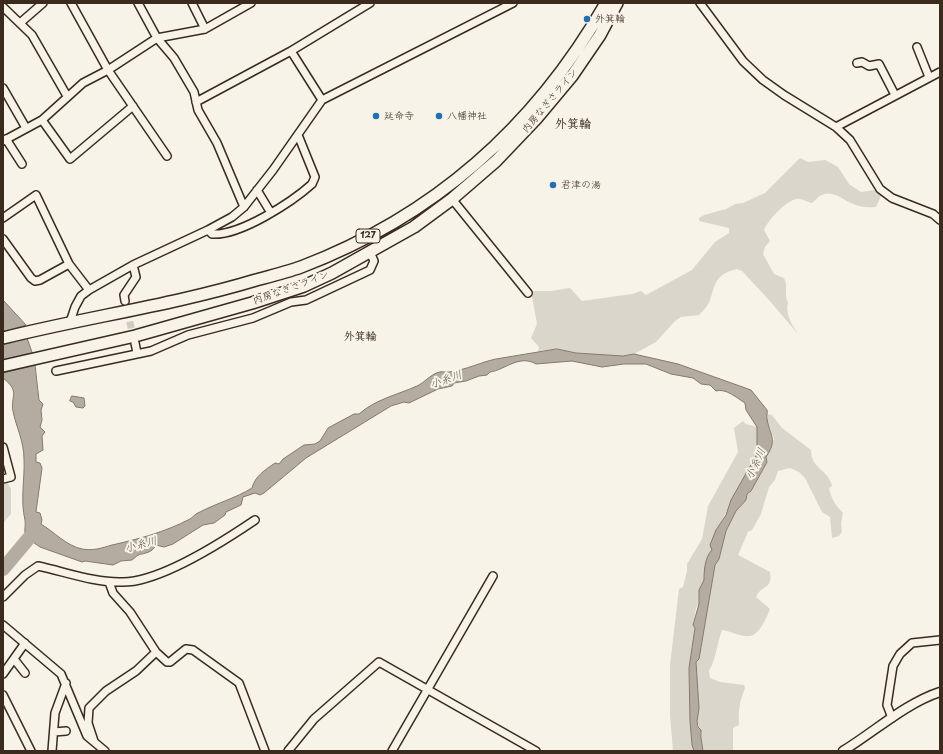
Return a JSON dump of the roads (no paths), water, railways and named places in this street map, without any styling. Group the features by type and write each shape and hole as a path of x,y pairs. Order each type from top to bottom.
{"highway":[{"name":"内房なぎさライン","path":"3,338 70,322 199,296 300,267 387,227 444,190 487,155 510,132 537,103 565,66 590,31 606,3"},
{"name":"内房なぎさライン","path":"3,366 136,336 304,286 332,274 414,227 452,199 496,161 540,114 572,76 600,35 617,3"}],"street":[{"path":"20,23 43,3"},
{"path":"71,3 108,70 167,156"},
{"path":"138,3 157,38 174,58 194,92 198,110 217,143 244,207"},
{"path":"192,3 205,29"},
{"path":"22,164 4,140 42,120 83,83 108,70 157,38 205,29 252,3"},
{"path":"196,102 291,50 370,3"},
{"path":"70,322 75,307 81,296 89,290 133,265 208,230 232,217 244,207 298,135 322,100 513,3"},
{"path":"700,3 743,61 763,80 784,95 836,127 850,140 862,157 870,174 880,189 892,198 933,214 940,220"},
{"path":"3,7 32,35 67,96"},
{"path":"917,47 929,77"},
{"path":"291,50 322,100"},
{"path":"858,63 862,62 869,66 880,64 895,96"},
{"path":"836,127 940,72"},
{"path":"3,88 26,128"},
{"path":"42,120 70,159 133,106"},
{"path":"208,230 212,234 231,233 271,213 304,192 315,180 298,135"},
{"path":"257,190 271,213"},
{"path":"3,218 36,195 69,264 89,290"},
{"path":"452,199 528,293"},
{"path":"3,239 31,278 35,281 40,280 69,264"},
{"path":"56,371 151,351 188,335 253,318 291,302 306,300 370,270 374,261 370,252"},
{"path":"124,301 124,296 136,277 133,265"},
{"path":"204,317 207,330"},
{"path":"135,343 137,353"},
{"path":"3,447 11,478 3,479"},
{"path":"3,597 25,575 38,566 109,582 125,582 143,579 200,555 255,520"},
{"path":"392,751 493,576"},
{"path":"109,582 113,593 135,618 156,652 167,662 170,662 186,649 193,650 236,679 251,710 265,751"},
{"path":"5,629 25,643 61,674 87,736 94,744 105,751"},
{"path":"892,718 887,705 893,666 900,654 912,643 940,640"},
{"path":"3,674 25,643"},
{"path":"94,744 88,723 89,708 106,691 136,671 156,652"},
{"path":"14,659 25,673"},
{"path":"288,751 314,719 379,662 536,751"},
{"path":"52,751 55,713 66,683"},
{"path":"842,751 906,708 940,692"},
{"path":"3,695 31,751"},
{"path":"54,732 66,731"}],"water":[{"path":"3,300 26,325 3,332"},
{"path":"27,338 33,355 3,362 3,343"},
{"name":"小糸川","path":"557,349 576,353 623,356 634,354 678,364 751,390 767,410 772,446 766,457 767,462 751,491 747,494 746,500 736,511 726,531 719,559 715,565 699,659 696,662 699,708 697,721 698,727 701,730 703,751 694,751 690,721 689,668 695,628 693,625 699,604 699,590 704,580 705,564 712,550 710,545 716,530 726,515 731,500 757,454 757,427 746,410 745,403 731,394 720,390 716,391 710,385 701,384 693,378 671,374 646,364 624,364 602,367 572,361 536,364 530,361 524,361 490,372 487,375 454,383 452,386 438,389 409,403 404,402 391,406 306,458 264,493 260,495 255,493 243,497 241,505 226,512 225,515 214,523 203,525 173,544 164,547 156,545 150,551 138,555 132,560 121,561 113,565 85,561 82,562 40,547 30,540 18,553 19,544 27,538 23,505 24,452 12,406 14,394 12,387 3,378 3,373 35,365 39,400 43,404 41,410 42,420 40,427 45,432 42,436 43,450 36,454 36,462 40,463 42,468 36,512 40,513 42,520 41,524 71,545 90,550 152,535 181,524 196,514 246,492 252,488 255,480 268,468 275,463 279,464 283,459 304,445 315,444 320,441 328,428 354,414 359,414 380,401 417,386 437,373 455,371 496,359"},
{"path":"72,396 84,398 85,406 83,408 76,407 73,402 70,401"}],"waterway":[{"path":"3,569 29,538"}],"tunnel":[{"path":"125,301 134,340"}],"place":[{"name":"外箕輪","path":"587,19"},
{"name":"延命寺","path":"376,116"},
{"name":"八幡神社","path":"439,116"},
{"name":"君津の湯","path":"553,185"}],"district":[{"name":"外箕輪","path":"573,125"},
{"name":"外箕輪","path":"360,337"}]}
